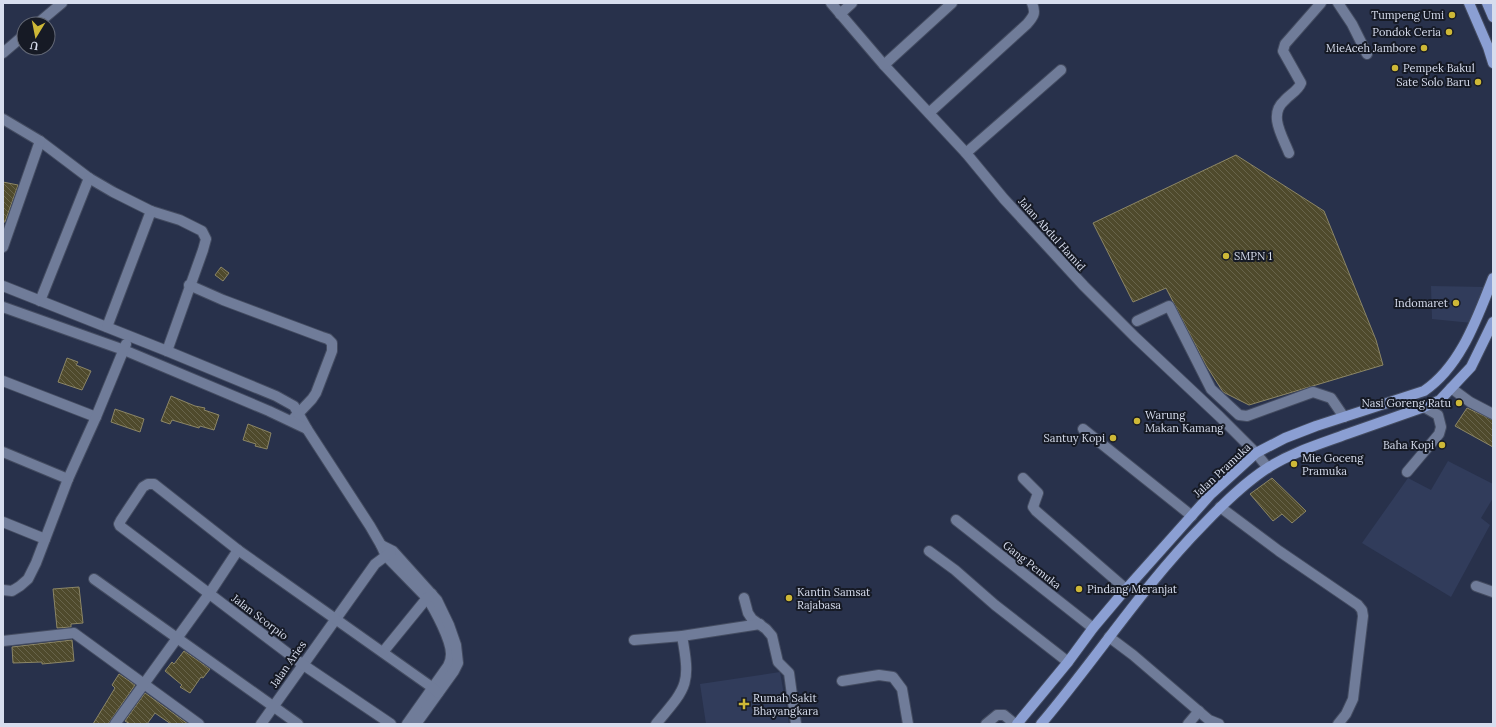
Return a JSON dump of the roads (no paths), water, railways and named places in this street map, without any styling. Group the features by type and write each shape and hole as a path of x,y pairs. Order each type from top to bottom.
{"main road":[{"path":"1469,3 1488,47 1493,63"},
{"path":"1488,3 1493,17"},
{"name":"Jalan Pramuka","path":"1016,724 1123,593 1216,489 1256,453 1285,438 1424,391 1434,384 1460,352 1475,324 1493,278"},
{"path":"1040,724 1132,606 1187,541 1234,494 1268,468 1311,447 1440,400 1471,367 1493,322"},
{"path":"1123,593 1132,606"}],"street":[{"path":"47,16 62,3"},
{"name":"Jalan Abdul Hamid","path":"831,3 884,65 966,153 1004,199 1084,286 1135,337 1220,417 1256,453 1268,468"},
{"path":"840,14 852,3"},
{"path":"884,65 952,3"},
{"path":"929,113 1027,24 1035,11 1032,3"},
{"path":"1289,153 1276,118 1277,110 1283,101 1299,89 1301,82 1283,51 1284,44 1321,3"},
{"path":"1338,3 1352,24 1367,54"},
{"path":"3,53 16,42"},
{"path":"966,153 1061,70"},
{"path":"3,119 40,141 89,178 151,211 180,220 202,231 206,239 167,351"},
{"path":"3,247 40,141"},
{"path":"40,301 89,178"},
{"path":"107,327 151,211"},
{"path":"3,286 286,400 294,406 306,429 330,463 381,545 429,596 437,600 449,626 458,653 458,663 454,671 435,690 407,724"},
{"path":"189,286 328,339 332,343 332,351 316,393 291,421"},
{"path":"1137,321 1169,306 1211,389 1231,408 1243,416 1313,392 1331,398 1344,417"},
{"path":"3,307 124,350 291,421 306,429"},
{"path":"3,590 12,591 28,579 68,478 96,417 129,337"},
{"path":"3,381 96,417"},
{"path":"1451,388 1470,402 1493,414"},
{"path":"1407,472 1440,434 1438,415 1424,407"},
{"path":"1083,429 1192,516"},
{"path":"3,452 68,478"},
{"path":"1023,478 1038,493 1033,507 1036,511 1123,593"},
{"name":"Jalan Scorpio","path":"238,550 154,484 148,484 142,487 119,524 302,664 391,724"},
{"path":"1220,507 1279,552 1358,604 1362,610 1362,630 1353,699 1346,714 1338,724"},
{"name":"Gang Pemuka","path":"956,520 1093,628"},
{"path":"3,522 45,539"},
{"path":"116,724 209,594 238,550 435,690"},
{"path":"929,552 955,570 995,605 1068,662"},
{"name":"Jalan Aries","path":"261,724 302,664 375,564 389,553"},
{"path":"94,579 298,724"},
{"path":"1476,586 1493,592"},
{"path":"383,652 429,596"},
{"path":"744,598 748,613 752,619 766,629 772,636 778,662 789,673 796,724"},
{"path":"634,640 682,636 760,624"},
{"path":"3,641 74,633 199,724"},
{"path":"656,724 679,696 685,685 687,673 682,636"},
{"path":"1109,637 1209,720 1220,724"},
{"path":"842,681 879,675 893,677 902,689 908,724"},
{"path":"416,724 435,690"},
{"path":"1188,724 1199,711"},
{"path":"986,724 997,715 1004,715 1016,724"}],"place":[{"name":"Tumpeng Umi","path":"1452,15"},
{"name":"Pondok Ceria","path":"1449,32"},
{"name":"MieAceh Jambore","path":"1424,48"},
{"name":"Pempek Bakul","path":"1395,68"},
{"name":"Sate Solo Baru","path":"1478,82"},
{"name":"SMPN 1","path":"1226,256"},
{"name":"Indomaret","path":"1456,303"},
{"name":"Nasi Goreng Ratu","path":"1459,403"},
{"name":"Warung Makan Kamang","path":"1137,421"},
{"name":"Santuy Kopi","path":"1113,438"},
{"name":"Baha Kopi","path":"1442,445"},
{"name":"Mie Goceng Pramuka","path":"1294,464"},
{"name":"Pindang Meranjat","path":"1079,589"},
{"name":"Kantin Samsat Rajabasa","path":"789,598"},
{"name":"Rumah Sakit Bhayangkara","path":"744,704"}]}
